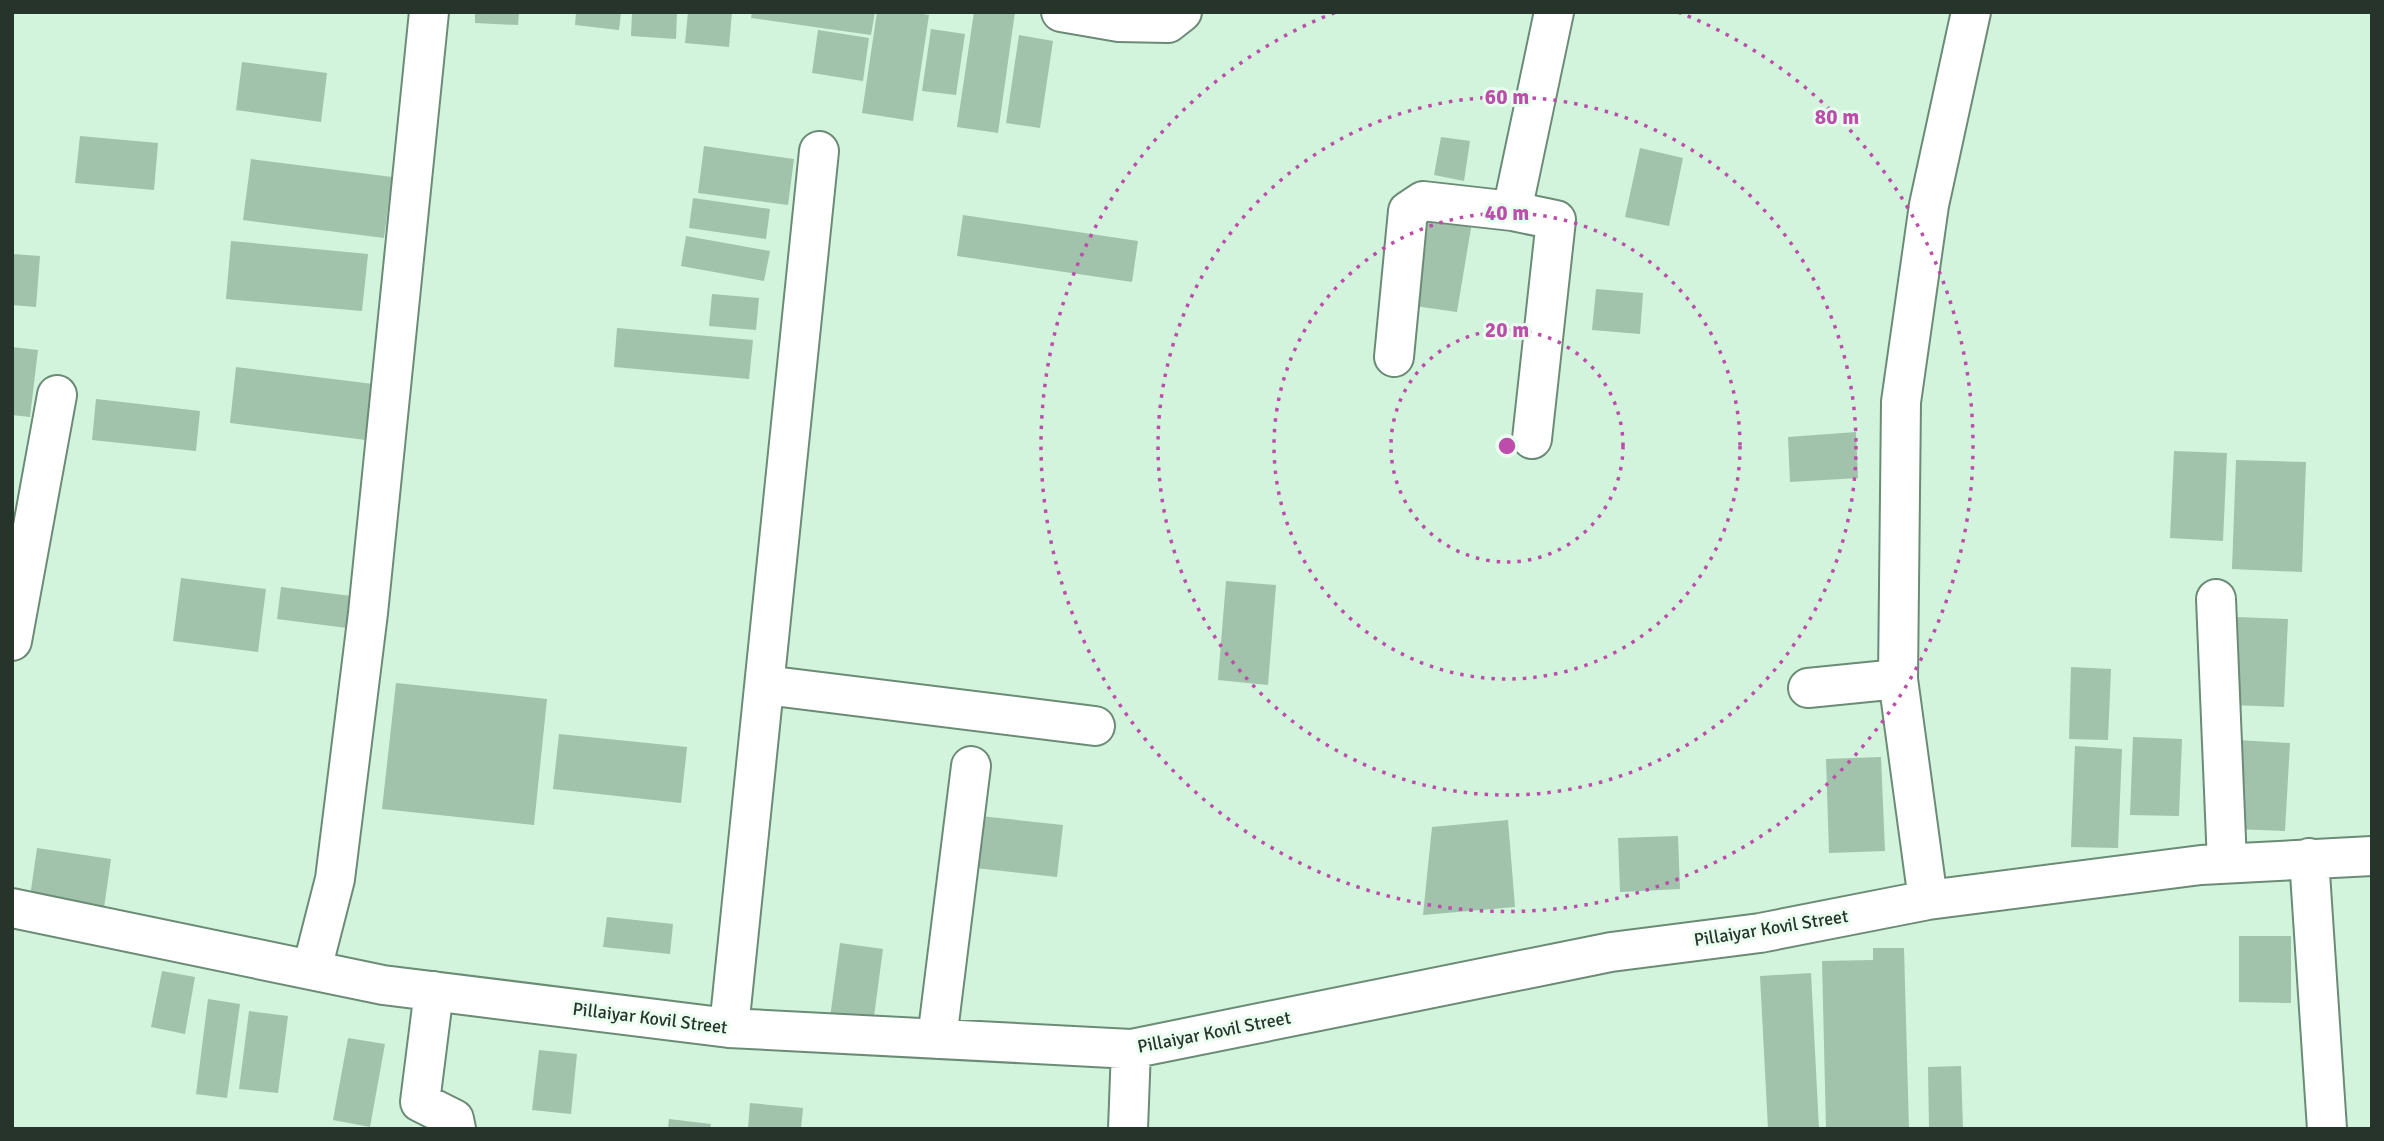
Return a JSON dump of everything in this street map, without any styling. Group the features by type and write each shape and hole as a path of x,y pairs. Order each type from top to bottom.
{"street":[{"path":"312,969 335,879 368,613 429,12"},
{"path":"1061,12 1119,22 1168,23 1182,12"},
{"path":"1512,211 1554,12"},
{"path":"1928,900 1898,679 1900,402 1929,205 1971,12"},
{"path":"729,1028 819,151"},
{"path":"1394,357 1408,211 1423,201 1512,211 1556,220 1532,439"},
{"path":"12,641 57,396"},
{"path":"2216,599 2227,863"},
{"path":"1808,688 1898,679"},
{"path":"765,685 1095,726"},
{"path":"937,1039 971,766"},
{"name":"Pillaiyar Kovil Street","path":"12,908 383,985 434,992 729,1028 1131,1049 1611,952 1760,933 1928,900 2201,864 2372,856"},
{"path":"2309,858 2327,1129"},
{"path":"434,992 420,1102 454,1119 456,1129"},
{"path":"1128,1129 1131,1049"}],"building":[{"path":"475,12 519,12 518,25 475,23"},
{"path":"576,12 621,12 619,30 575,25"},
{"path":"632,12 677,12 676,39 631,36"},
{"path":"688,12 732,12 729,47 685,43"},
{"path":"752,12 875,12 871,35 751,18"},
{"path":"877,12 929,15 913,121 862,113"},
{"path":"974,12 1015,12 998,133 957,127"},
{"path":"931,29 965,34 956,95 922,91"},
{"path":"818,30 869,38 863,81 812,73"},
{"path":"1019,35 1053,41 1040,128 1006,123"},
{"path":"242,62 327,73 321,122 236,110"},
{"path":"80,136 158,143 154,190 75,183"},
{"path":"1441,137 1470,141 1464,181 1434,175"},
{"path":"704,146 794,159 788,205 698,193"},
{"path":"1640,148 1683,158 1669,226 1625,217"},
{"path":"251,159 392,177 384,238 243,220"},
{"path":"693,198 770,209 766,239 689,228"},
{"path":"963,215 1138,241 1132,282 957,256"},
{"path":"1429,216 1472,222 1457,312 1415,306"},
{"path":"686,236 770,251 764,281 681,266"},
{"path":"231,241 368,254 362,311 226,299"},
{"path":"12,254 40,256 36,307 12,305"},
{"path":"1596,289 1643,293 1640,334 1592,330"},
{"path":"712,294 759,298 756,330 709,326"},
{"path":"617,328 753,340 749,379 614,367"},
{"path":"12,347 38,350 30,417 12,415"},
{"path":"236,367 373,384 366,440 230,423"},
{"path":"96,399 200,411 196,451 92,440"},
{"path":"1856,432 1858,478 1790,482 1788,437"},
{"path":"2174,451 2227,453 2223,541 2170,538"},
{"path":"2236,460 2306,462 2302,572 2232,569"},
{"path":"181,578 266,589 258,652 173,641"},
{"path":"1226,581 1276,585 1268,685 1218,680"},
{"path":"281,587 351,596 347,628 277,619"},
{"path":"2236,617 2288,619 2284,707 2232,705"},
{"path":"2071,667 2111,669 2108,740 2069,739"},
{"path":"396,683 547,699 534,825 382,809"},
{"path":"559,734 687,747 681,803 553,789"},
{"path":"2133,737 2182,739 2179,816 2130,815"},
{"path":"2238,740 2290,743 2285,831 2234,829"},
{"path":"2075,746 2122,749 2118,848 2071,847"},
{"path":"1881,757 1885,851 1829,853 1826,759"},
{"path":"980,816 1063,825 1057,877 975,868"},
{"path":"1508,820 1515,907 1423,915 1432,827"},
{"path":"1678,836 1680,889 1620,892 1618,838"},
{"path":"37,848 111,859 104,908 30,897"},
{"path":"607,917 673,924 670,954 603,947"},
{"path":"2239,936 2291,936 2291,1003 2239,1002"},
{"path":"840,943 883,949 873,1024 830,1018"},
{"path":"1873,948 1904,948 1909,1129 1826,1129 1822,961 1873,960"},
{"path":"162,971 195,977 185,1034 151,1027"},
{"path":"1811,973 1819,1129 1768,1129 1760,976"},
{"path":"208,999 240,1004 227,1098 196,1094"},
{"path":"249,1011 288,1016 278,1093 239,1089"},
{"path":"348,1038 385,1044 370,1127 333,1120"},
{"path":"539,1050 577,1054 571,1114 532,1110"},
{"path":"1961,1066 1963,1129 1929,1129 1928,1067"},
{"path":"750,1103 803,1108 801,1129 748,1129"},
{"path":"669,1119 711,1124 710,1129 668,1129"}]}
